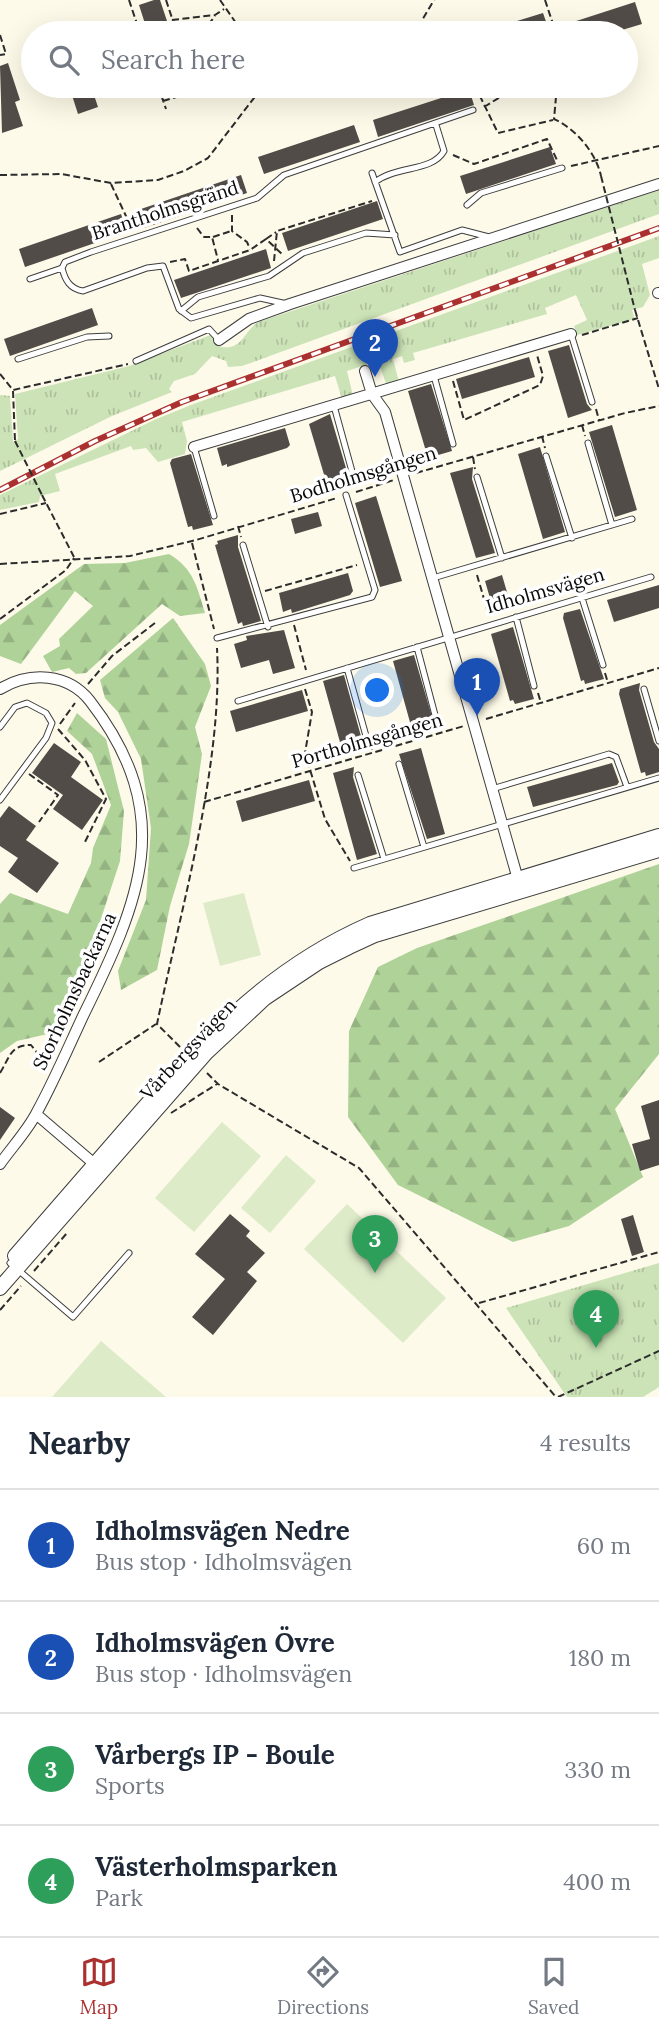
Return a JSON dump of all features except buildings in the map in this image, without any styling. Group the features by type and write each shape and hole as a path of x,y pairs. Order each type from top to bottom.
{"street":[{"path":"219,340 249,319 290,304 659,184"},
{"path":"194,447 572,336"},
{"path":"365,371 372,394 384,412 404,477 519,884"},
{"path":"0,689 16,679 63,678 82,691"},
{"name":"Storholmsbackarna","path":"0,1164 36,1114 110,961 136,892 142,828 135,778 106,723 82,691"},
{"name":"Vårbergsvägen","path":"519,884 659,836"},
{"name":"Vårbergsvägen","path":"0,1288 199,1046 259,989 285,970 332,941 370,924 659,850"},
{"path":"36,1114 98,1168"}],"lane":[{"name":"Brantholmsgränd","path":"30,279 62,268 65,262 257,198 284,174 436,125 473,110"},
{"path":"375,182 398,169 433,164 444,152 436,125"},
{"path":"467,205 481,193 562,168"},
{"path":"372,173 400,252 462,230 492,238"},
{"path":"181,311 198,297 274,273 303,253 366,233 395,235"},
{"path":"62,268 65,280 75,290 82,291 147,268 163,266 181,311 191,318 260,298 290,304"},
{"path":"136,361 209,329 219,340"},
{"path":"18,359 87,337 108,336"},
{"path":"572,336 592,402"},
{"path":"434,376 453,444"},
{"path":"334,406 353,475"},
{"path":"588,443 612,525"},
{"path":"194,447 214,516"},
{"path":"546,456 572,538"},
{"path":"477,477 502,558"},
{"path":"217,638 268,627 372,597 374,590 346,495"},
{"path":"433,578 632,519"},
{"path":"243,545 268,627"},
{"name":"Idholmsvägen","path":"238,701 651,577"},
{"path":"582,598 603,665"},
{"path":"516,617 534,686"},
{"path":"417,647 435,715"},
{"path":"347,668 366,736"},
{"path":"644,689 659,741"},
{"path":"0,727 15,707 27,703 46,713 52,723 46,738 0,800"},
{"path":"492,789 609,754 616,757 627,787"},
{"path":"399,764 424,847"},
{"path":"358,775 384,859"},
{"path":"354,868 659,778"},
{"path":"14,1271 73,1317 128,1253"}],"path":[{"path":"129,0 136,21"},
{"path":"166,0 172,20 215,15"},
{"path":"220,0 233,21"},
{"path":"422,21 434,0"},
{"path":"545,0 552,21"},
{"path":"211,21 224,9"},
{"path":"0,35 6,54 0,55"},
{"path":"162,98 166,109"},
{"path":"163,101 174,98"},
{"path":"0,175 61,174 111,183 158,180 184,171 208,158 254,98"},
{"path":"480,98 498,133 554,119 568,125 598,161 635,310 659,389"},
{"path":"484,107 499,98"},
{"path":"554,119 556,98"},
{"path":"444,152 474,164 547,139 562,168 659,146"},
{"path":"111,183 135,238"},
{"path":"163,266 184,259 189,271 250,250 277,231 374,200"},
{"path":"229,207 234,220 232,231"},
{"path":"194,219 204,237 232,231"},
{"path":"232,231 247,242 250,250"},
{"path":"274,273 277,231"},
{"path":"212,237 219,261"},
{"path":"266,239 291,262"},
{"path":"572,336 638,318"},
{"path":"452,376 464,420 540,386 543,376 536,351 533,352"},
{"path":"13,390 136,361"},
{"path":"0,374 13,390 15,441 74,558 66,570 0,619"},
{"path":"592,402 599,420"},
{"name":"Bodholmsgången","path":"0,564 130,556 191,542 472,456 599,420 659,407"},
{"path":"582,425 588,443"},
{"path":"542,436 546,456"},
{"path":"472,456 477,477"},
{"path":"0,514 47,503"},
{"path":"238,526 243,545"},
{"path":"99,1062 156,1024 203,802 219,687 217,638 191,542"},
{"path":"258,594 365,562"},
{"path":"475,566 491,624"},
{"path":"292,620 306,669 302,682 312,712 305,753 326,820 354,868"},
{"path":"84,844 106,799 85,760 57,728 82,691 112,656 155,623"},
{"path":"603,665 608,683"},
{"name":"Portholmsgången","path":"203,802 659,668"},
{"path":"435,715 443,732"},
{"path":"23,769 58,795 38,822"},
{"path":"156,1024 181,1047"},
{"path":"0,1073 13,1047 18,1045 31,1045 49,1066"},
{"path":"204,1069 218,1084 359,1168 557,1397 659,1351"},
{"path":"169,1115 218,1084"},
{"path":"0,1310 14,1271 72,1227"},
{"path":"478,1303 659,1252"}],"green space":[{"path":"659,190 659,214 242,366 228,367 226,361 212,356 195,374 174,381 169,389 172,392 112,416 0,471 0,395 10,396 13,442 18,439 15,394 129,366 213,334 221,347 234,346 258,322"},
{"path":"659,236 659,258 642,264 650,295 643,307 632,310 635,319 577,335 574,326 587,320 576,295 545,308 547,314 413,353 415,360 404,363 402,356 393,359 399,382 387,386 378,361 347,371 353,396 342,399 335,376 182,422 187,441 185,454 158,462 146,448 133,450 131,446 55,474 60,491 40,496 39,502 0,510 0,495 154,420"},
{"path":"169,554 189,572 205,613 180,616 162,604 86,673 76,674 69,668 52,672 43,656 60,646 59,639 93,606 75,591 21,664 0,656 0,625 84,564 125,563"},
{"path":"173,618 205,664 211,686 195,727 202,754 189,844 170,906 157,970 121,990 118,971 146,900 151,828 141,759 118,712 105,698 100,680"},
{"path":"77,713 106,739 124,811 120,861 84,970 52,1033 17,1041 0,1053 0,904 10,893 68,914 91,863 93,848 111,805 92,754 67,731"},
{"path":"659,864 659,1054 615,1109 643,1177 569,1226 513,1242 398,1185 348,1117 349,1031 378,967 417,948"},
{"path":"244,893 261,955 220,966 203,903"},
{"path":"222,1122 261,1156 194,1232 155,1198"},
{"path":"286,1155 316,1181 270,1233 241,1208"},
{"path":"347,1204 446,1298 403,1343 304,1249"},
{"path":"659,1263 659,1387 643,1397 567,1397 506,1308"},
{"path":"101,1341 166,1397 52,1397"}],"railway":[{"path":"0,490 95,441 182,402 659,228"}],"place":[{"name":"Idholmsvägen Övre","path":"375,377"},
{"name":"Idholmsvägen Nedre","path":"477,716"},
{"name":"Vårbergs IP - Boule","path":"375,1273"},
{"name":"Västerholmsparken","path":"596,1348"}]}
